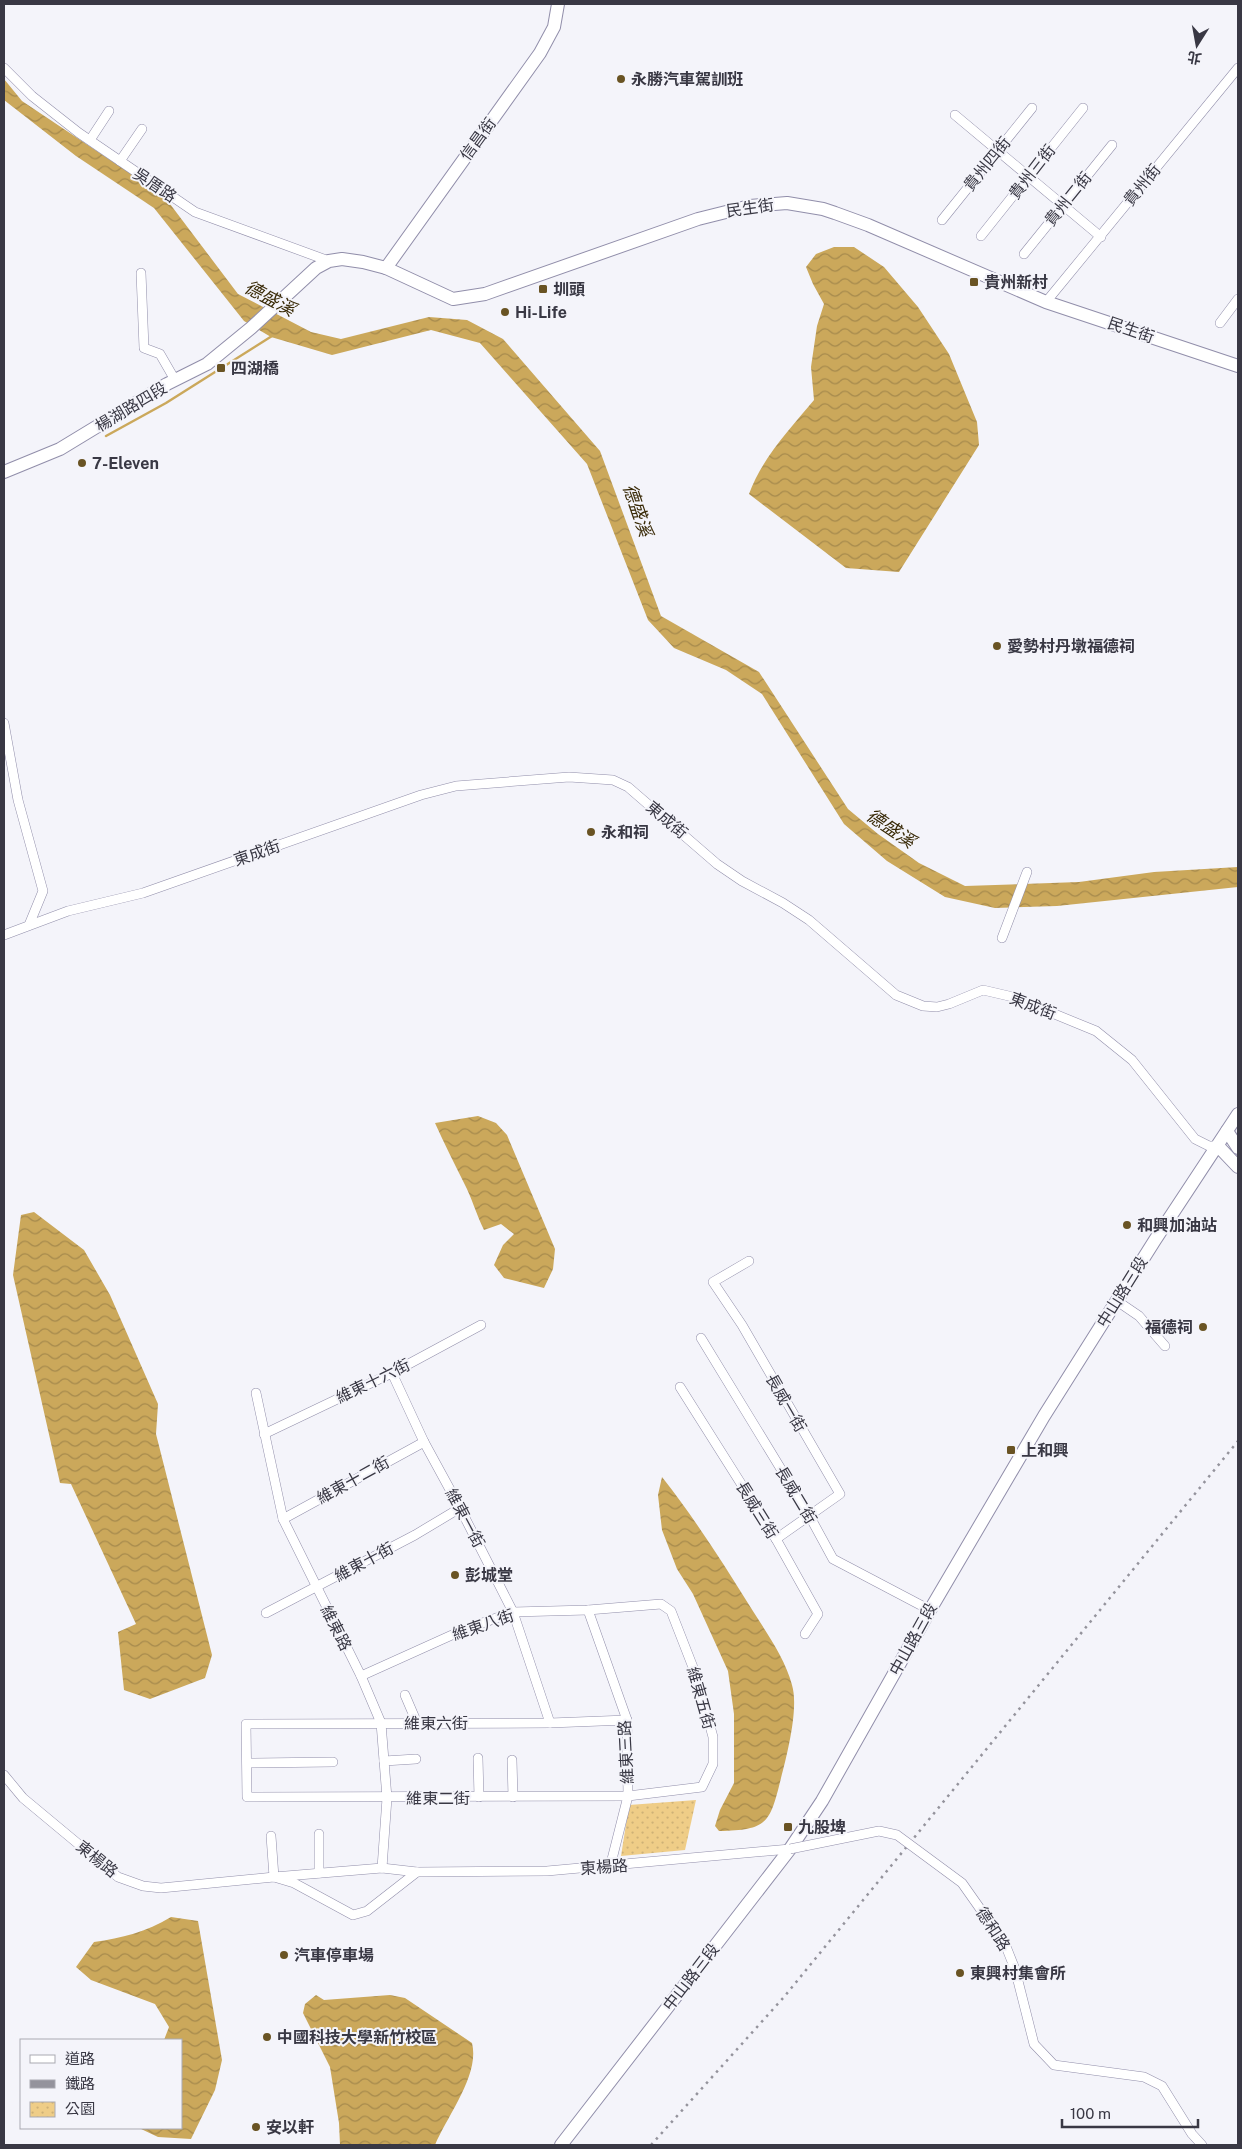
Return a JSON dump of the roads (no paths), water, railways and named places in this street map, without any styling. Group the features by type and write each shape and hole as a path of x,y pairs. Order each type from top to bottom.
{"street":[{"name":"信昌街","path":"386,268 540,52 554,27 558,4"},
{"name":"吳厝路","path":"4,68 32,96 90,140 195,212 329,262"},
{"name":"貴州街","path":"1046,302 1238,68"},
{"name":"貴州四街","path":"942,220 1032,108"},
{"name":"貴州三街","path":"981,236 1083,108"},
{"path":"90,140 109,111"},
{"path":"955,115 1101,237"},
{"path":"120,161 142,128"},
{"name":"貴州二街","path":"1024,254 1112,145"},
{"name":"民生街","path":"329,262 342,259 386,268 453,299 485,294 698,219 750,206 786,203 823,209 868,225 1046,302 1238,366"},
{"name":"楊湖路四段","path":"4,472 60,449 174,380 208,364 273,309 316,268 329,262"},
{"path":"142,273 144,348 160,354 174,380"},
{"path":"1220,323 1238,299"},
{"path":"4,723 18,800 43,891 29,925"},
{"name":"東成街","path":"4,935 68,911 143,893 421,795 456,786 569,777 613,780 632,790 717,864 742,881 783,903 809,920 896,995 922,1006 937,1007 983,990 1013,997 1096,1031 1132,1060 1195,1139 1209,1146 1218,1146"},
{"path":"1002,938 1025,876"},
{"name":"中山路三段","path":"561,2145 790,1849 822,1801 930,1610 1044,1416 1155,1240 1238,1114"},
{"path":"1227,1131 1238,1148"},
{"path":"1218,1146 1238,1167"},
{"name":"長威一街","path":"749,1262 713,1282 742,1325 840,1494 776,1539"},
{"path":"1117,1301 1139,1316 1165,1346"},
{"name":"維東十六街","path":"264,1434 392,1373 481,1325"},
{"name":"長威二街","path":"701,1338 809,1515 833,1559 930,1610"},
{"name":"維東一街","path":"392,1373 424,1442 513,1612 550,1723"},
{"name":"長威三街","path":"680,1387 776,1539 818,1614 805,1634"},
{"name":"維東路","path":"256,1393 283,1519 361,1676 381,1723 387,1798 382,1868"},
{"name":"維東十二街","path":"283,1519 424,1442"},
{"name":"維東十街","path":"266,1613 460,1508"},
{"name":"維東八街","path":"361,1676 463,1630 513,1612 588,1610 661,1604 671,1611"},
{"name":"維東三路","path":"588,1610 627,1720 628,1796 610,1866"},
{"name":"維東五街","path":"671,1611 696,1675 713,1737 713,1764 702,1787"},
{"path":"405,1695 417,1723"},
{"name":"維東六街","path":"246,1724 550,1723 627,1720"},
{"name":"維東二街","path":"246,1724 247,1797 628,1796 702,1787"},
{"path":"478,1758 479,1797"},
{"path":"384,1761 416,1759"},
{"path":"512,1760 513,1797"},
{"path":"246,1763 332,1762"},
{"name":"東楊路","path":"4,1775 23,1798 118,1877 144,1886 161,1888 274,1876 382,1868 417,1872 547,1871 790,1849"},
{"name":"德和路","path":"790,1849 879,1831 897,1834 962,1883 1005,1944 1015,1969 1034,2044 1054,2065 1144,2077 1162,2086 1192,2134 1202,2145"},
{"path":"318,1873 319,1834"},
{"path":"272,1836 274,1876"},
{"name":"東楊路","path":"274,1876 294,1883 353,1915 367,1911 417,1872"}],"water":[{"path":"4,79 22,101 164,196 238,294 311,332 341,339 429,317 467,320 503,339 600,451 661,616 759,672 848,809 878,834 919,863 965,886 1079,882 1154,872 1238,867 1238,887 1057,906 995,908 945,897 887,861 844,824 762,694 726,670 674,648 648,620 587,464 480,343 431,330 332,355 271,337 244,321 154,208 76,156 4,100"},
{"path":"834,247 854,247 884,267 918,307 949,354 977,422 979,445 899,572 846,568 749,494 769,456 814,400 811,367 817,326 824,304 806,267 816,254"},
{"path":"478,1116 496,1123 507,1135 555,1249 553,1269 544,1288 504,1278 494,1265 503,1245 514,1234 501,1224 484,1230 467,1189 435,1123"},
{"path":"34,1212 84,1250 110,1295 158,1404 156,1434 212,1655 205,1678 150,1699 124,1690 118,1632 136,1624 71,1484 60,1483 13,1275 21,1215"},
{"path":"662,1477 708,1541 769,1636 785,1665 792,1685 794,1706 791,1732 774,1805 764,1821 748,1829 719,1831 715,1826 720,1810 734,1783 734,1714 728,1671 693,1594 677,1569 662,1530 658,1495"},
{"path":"171,1917 198,1921 222,2060 215,2090 191,2139 158,2137 141,2129 182,2129 182,2039 164,2039 169,2027 155,2004 91,1980 76,1967 94,1942 134,1934"},
{"path":"316,1995 324,2000 390,1995 405,1998 472,2043 473,2055 467,2082 435,2145 340,2145 339,2123 330,2067 303,2013 305,2004"}],"waterway":[{"path":"106,436 166,403 272,336"}],"railway":[{"path":"651,2145 784,1997 1238,1441"}],"place":[{"name":"永勝汽車駕訓班","path":"621,79"},
{"name":"貴州新村","path":"974,282"},
{"name":"圳頭","path":"543,289"},
{"name":"Hi-Life","path":"505,312"},
{"name":"四湖橋","path":"221,368"},
{"name":"7-Eleven","path":"82,463"},
{"name":"愛勢村丹墩福德祠","path":"997,646"},
{"name":"永和祠","path":"591,832"},
{"name":"和興加油站","path":"1127,1225"},
{"name":"福德祠","path":"1203,1327"},
{"name":"上和興","path":"1011,1450"},
{"name":"彭城堂","path":"455,1575"},
{"name":"九股埤","path":"788,1827"},
{"name":"汽車停車場","path":"284,1955"},
{"name":"東興村集會所","path":"960,1973"},
{"name":"中國科技大學新竹校區","path":"267,2037"},
{"name":"安以軒","path":"256,2127"}],"water label":[{"name":"德盛溪","path":"270,298"},
{"name":"德盛溪","path":"638,510"},
{"name":"德盛溪","path":"891,828"}]}
